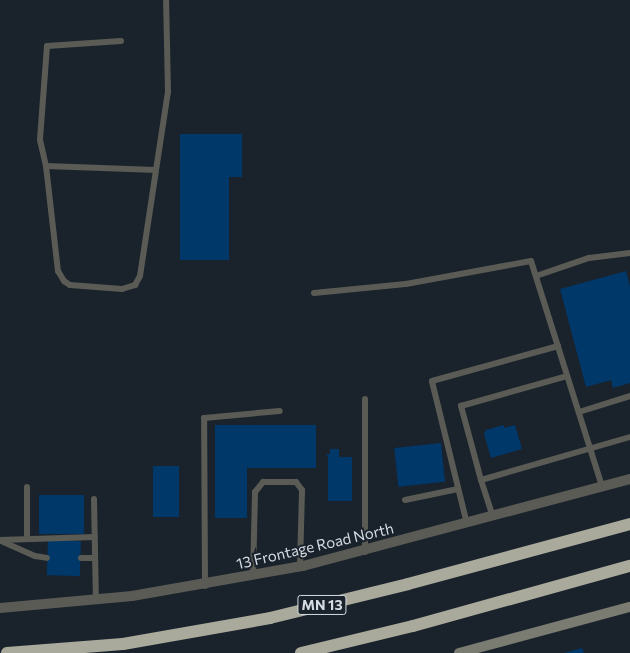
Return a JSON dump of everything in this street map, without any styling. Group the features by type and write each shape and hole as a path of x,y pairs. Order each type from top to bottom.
{"highway":[{"name":"MN 13","path":"7,653 123,644 270,618 408,584 630,524"},
{"path":"308,653 630,566"},
{"path":"301,653 328,647"}],"street":[{"name":"13 Frontage Road North","path":"0,608 96,600 205,586 300,567 365,552 630,479"},
{"path":"459,653 630,607"}],"lane":[{"path":"121,41 47,46 40,140 46,166 58,271 64,281 70,285 122,289 135,285 140,276 168,92 166,0"},
{"path":"46,166 156,170"},
{"path":"536,276 589,258 630,253"},
{"path":"314,293 406,284 531,261 602,486"},
{"path":"467,524 432,381 558,346"},
{"path":"493,516 481,480 461,406 568,376"},
{"path":"579,412 630,396"},
{"path":"365,399 365,552"},
{"path":"205,586 204,418 280,411"},
{"path":"481,480 630,437"},
{"path":"253,576 255,492 263,482 296,482 302,490 300,567"},
{"path":"26,487 27,539"},
{"path":"405,500 458,489"},
{"path":"94,499 96,600"},
{"path":"0,540 95,537"},
{"path":"0,540 35,556 48,558"},
{"path":"81,558 95,558"}],"building":[{"path":"180,134 242,134 242,177 229,177 229,260 180,260"},
{"path":"626,271 630,286 630,383 613,388 611,380 586,387 560,289"},
{"path":"215,425 316,425 316,468 247,468 247,518 215,518"},
{"path":"504,425 504,428 515,425 522,449 491,458 484,434 486,430"},
{"path":"441,443 445,482 398,487 394,448"},
{"path":"330,449 339,449 339,457 352,457 352,501 328,501 328,457 326,454 330,454"},
{"path":"153,466 179,466 179,517 153,517"},
{"path":"39,495 84,495 84,534 39,534"},
{"path":"48,540 81,541 80,576 47,575"},
{"path":"582,648 584,653 564,653"}]}
